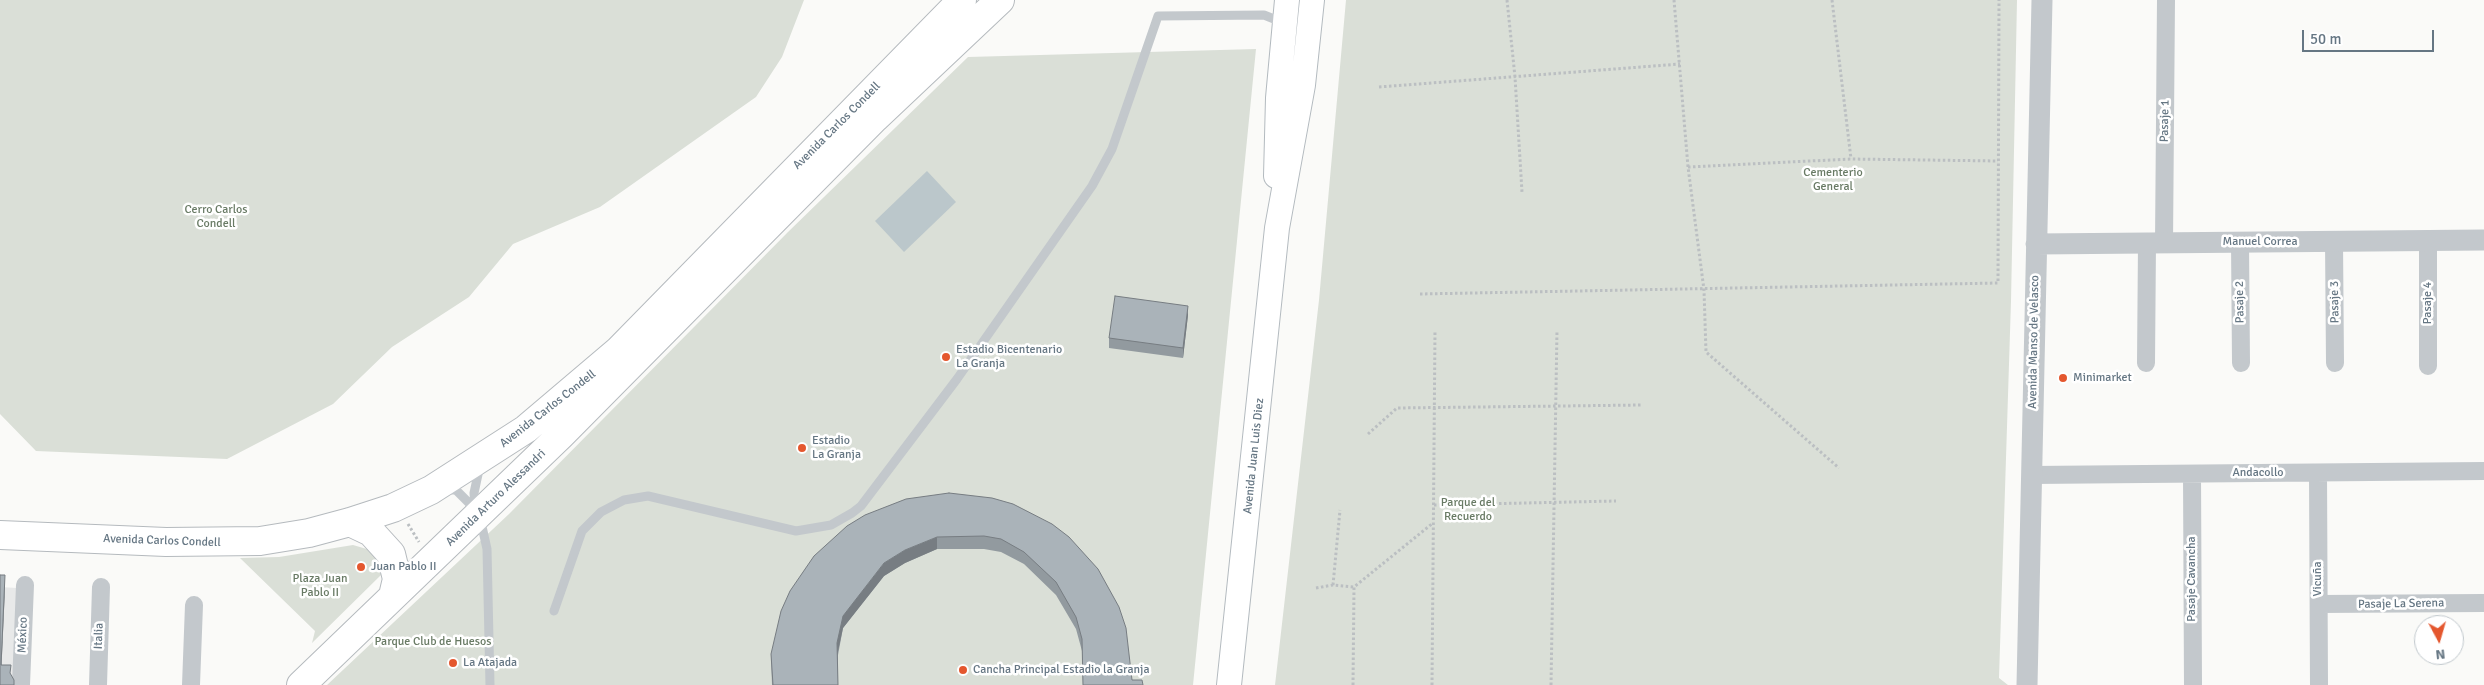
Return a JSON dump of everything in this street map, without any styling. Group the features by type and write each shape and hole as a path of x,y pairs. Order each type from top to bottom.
{"main road":[{"name":"Avenida Carlos Condell","path":"0,535 175,542 260,541 309,533 350,522 393,508 431,490 481,460 534,422 618,351 962,0"},
{"name":"Avenida Carlos Condell","path":"561,436 875,118 1000,0"},
{"name":"Avenida Juan Luis Diez","path":"1229,685 1277,228 1303,85 1312,0"},
{"name":"Avenida Juan Luis Diez","path":"1277,228 1277,131 1286,11"},
{"name":"Avenida Arturo Alessandri","path":"301,685 477,511 561,436"},
{"path":"350,522 370,532 391,554 397,579 393,596"}],"street":[{"name":"Avenida Manso de Velasco","path":"2027,685 2042,0"},
{"name":"Pasaje 1","path":"2146,363 2155,242 2166,0"},
{"name":"Pasaje 4","path":"2428,240 2428,366"},
{"name":"Manuel Correa","path":"2036,244 2484,240"},
{"name":"Pasaje 3","path":"2334,241 2335,363"},
{"name":"Pasaje 2","path":"2240,242 2241,363"},
{"name":"Andacollo","path":"2032,475 2484,471"},
{"name":"Vicuña","path":"2318,473 2319,685"},
{"name":"Pasaje Cavancha","path":"2192,474 2193,685"},
{"name":"México","path":"21,685 25,586"},
{"name":"Italia","path":"98,685 101,588"},
{"name":"Pasaje La Serena","path":"2319,604 2484,603"},
{"path":"191,685 194,605"}],"lane":[{"path":"554,611 582,531 601,512 624,500 648,496 796,531 831,525 852,513 860,506 957,379 1092,186 1112,149 1158,16 1264,15 1286,11"},
{"path":"481,460 474,493 486,549 490,685"},
{"path":"431,490 456,490 477,511"}],"path":[{"path":"1507,0 1515,77 1522,192"},
{"path":"1674,0 1688,167 1704,290 1706,352 1839,468"},
{"path":"1832,0 1851,159"},
{"path":"1420,294 1998,284 1999,0"},
{"path":"1379,88 1680,64"},
{"path":"1688,167 1851,159 1998,161"},
{"path":"1432,685 1435,330"},
{"path":"1551,685 1557,330"},
{"path":"1368,434 1397,408 1642,405"},
{"path":"1434,505 1616,501"},
{"path":"1333,585 1340,510"},
{"path":"1316,588 1333,585 1354,588 1434,522"},
{"path":"1353,685 1354,588"}],"shaded area":[{"path":"927,171 956,202 904,252 875,221"},
{"path":"0,587 17,588 14,685 0,685"}],"green space":[{"name":"Cerro Carlos Condell","path":"0,0 804,0 782,57 756,97 600,207 513,244 469,297 392,347 333,404 227,459 36,451 0,414"},
{"name":"Cementerio General","path":"1346,0 2017,0 2011,301 1999,678 2008,685 1275,685 1319,300"},
{"name":"Estadio Bicentenario La Granja","path":"1256,49 1193,685 327,685 509,514 788,232 968,57"},
{"name":"Plaza Juan Pablo II","path":"353,545 377,552 381,575 312,643 315,631 240,558 279,557"}],"building":[{"path":"1115,296 1188,306 1183,348 1109,338"},
{"path":"949,493 992,498 1013,504 1052,524 1069,537 1098,569 1119,607 1126,628 1132,680 1142,680 1143,685 1083,685 1082,639 1076,617 1056,582 1024,552 1001,539 984,536 937,537 905,550 884,563 843,616 837,643 838,685 773,685 771,654 781,611 790,591 814,556 847,526 865,515 906,499"},
{"path":"0,575 5,575 1,665 11,665 10,673 14,680 14,685 0,685"}],"place":[{"name":"Estadio Bicentenario La Granja","path":"946,357"},
{"name":"Minimarket","path":"2063,378"},
{"name":"Estadio La Granja","path":"802,448"},
{"name":"Juan Pablo II","path":"361,567"},
{"name":"La Atajada","path":"453,663"},
{"name":"Cancha Principal Estadio la Granja","path":"963,670"}],"park label":[{"name":"Parque del Recuerdo","path":"1468,510"},
{"name":"Parque Club de Huesos","path":"433,642"}]}
